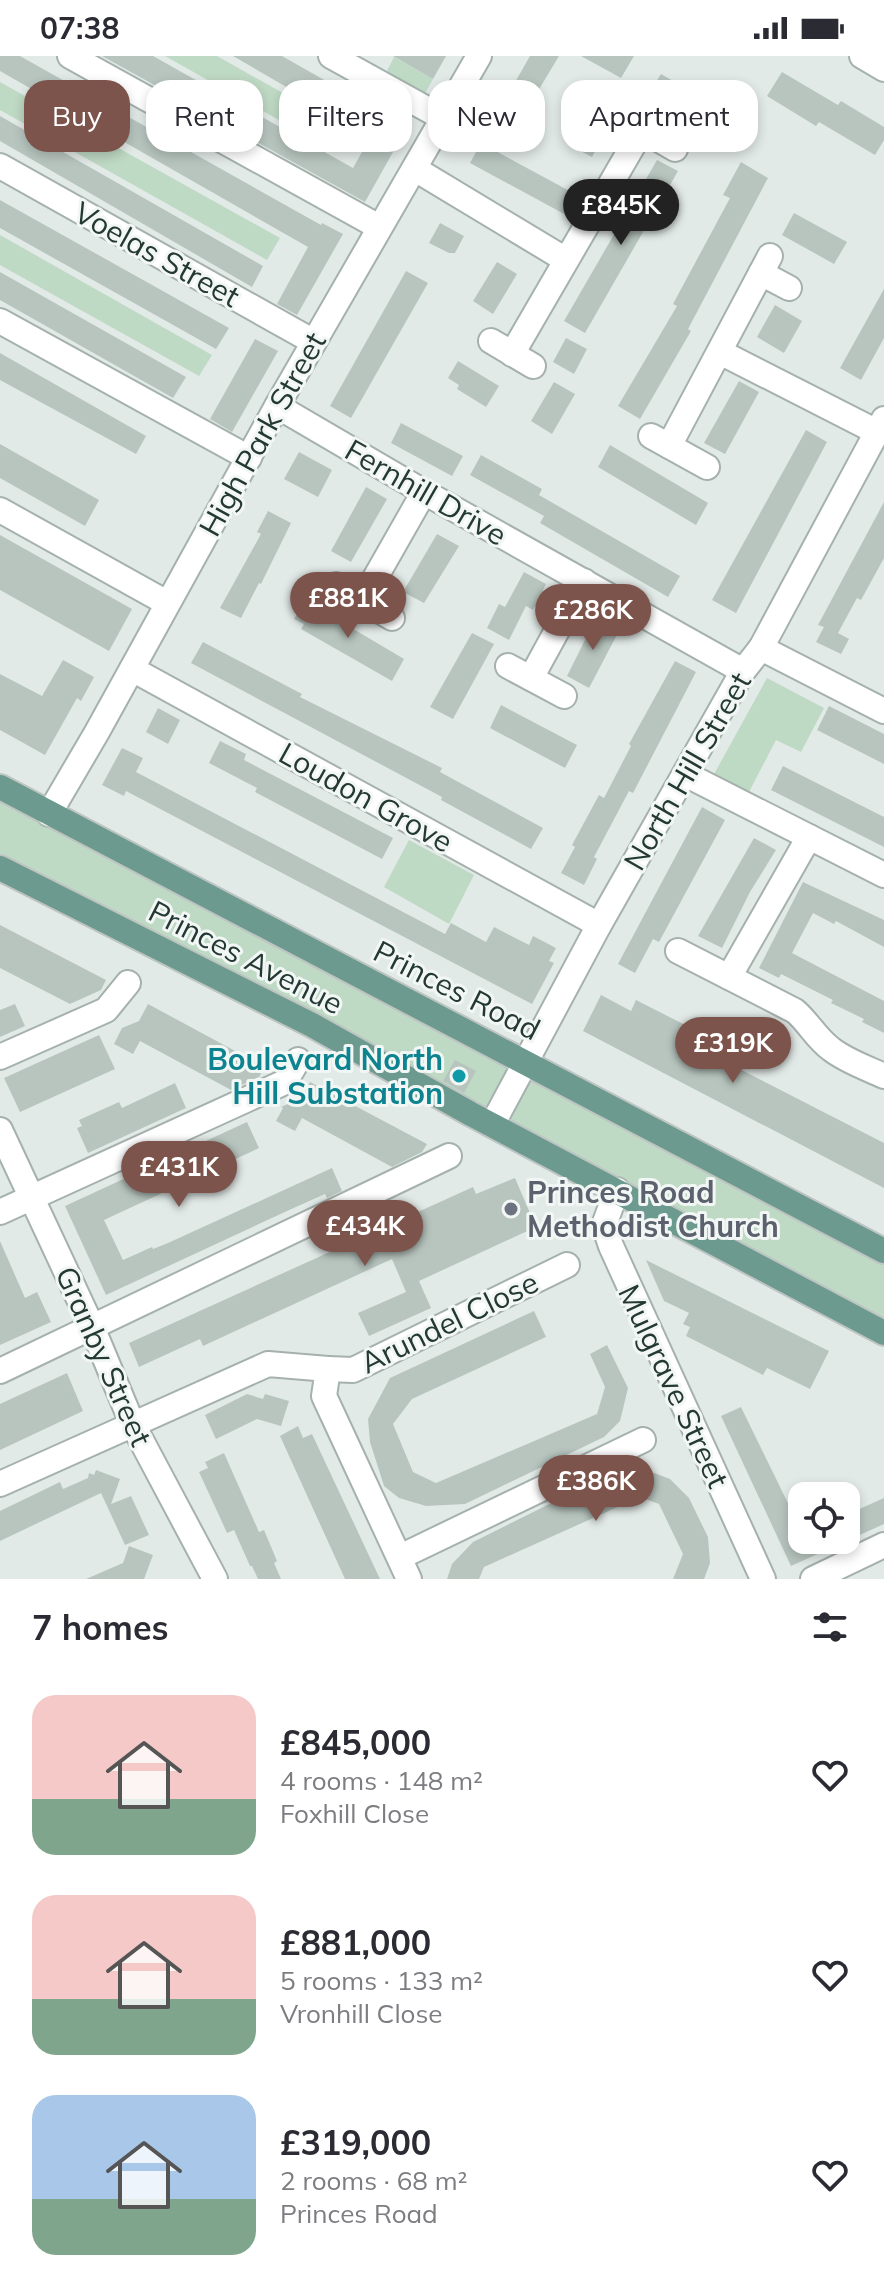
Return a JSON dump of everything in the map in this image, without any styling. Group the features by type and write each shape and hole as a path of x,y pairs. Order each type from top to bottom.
{"main road":[{"name":"Princes Road","path":"0,787 884,1251"},
{"name":"Princes Avenue","path":"0,868 312,1025 492,1125 884,1333"}],"street":[{"path":"70,56 379,227"},
{"path":"331,56 428,110"},
{"name":"High Park Street","path":"465,80 479,56"},
{"path":"862,56 884,69"},
{"name":"High Park Street","path":"49,814 277,406 428,145"},
{"path":"491,341 523,360 566,260 629,152"},
{"name":"Voelas Street","path":"0,166 314,342"},
{"path":"415,169 566,260"},
{"path":"707,467 660,441 720,352 766,265 789,288"},
{"path":"0,321 249,458"},
{"path":"720,352 880,425"},
{"name":"Fernhill Drive","path":"277,406 743,671"},
{"name":"North Hill Street","path":"492,1125 599,925 743,671 761,648 880,425"},
{"path":"362,601 424,492"},
{"path":"0,510 167,603"},
{"path":"531,678 584,581"},
{"path":"336,585 392,618"},
{"path":"761,648 884,711"},
{"path":"508,666 564,696"},
{"name":"Loudon Grove","path":"132,669 599,925"},
{"path":"685,774 884,875"},
{"path":"729,977 809,837"},
{"path":"678,951 795,1011 833,1051 884,1076"},
{"path":"0,1057 106,1010 128,983"},
{"path":"0,1212 285,1082 298,1060"},
{"name":"Granby Street","path":"0,1130 92,1327 132,1423 213,1579"},
{"path":"0,1371 449,1156"},
{"name":"Mulgrave Street","path":"617,1190 604,1225 611,1246 763,1579"},
{"name":"Arundel Close","path":"0,1484 268,1364 353,1370 567,1265"},
{"path":"328,1369 324,1396 405,1568 643,1440"},
{"path":"813,1579 884,1545"}],"green space":[{"path":"165,56 217,56 260,80 208,80"},
{"path":"394,57 433,79 428,80 425,93 412,85 412,80 403,80 387,71"},
{"path":"0,82 24,95 24,123 0,110"},
{"path":"263,82 279,91 279,120 263,111"},
{"path":"75,152 126,152 280,238 267,260"},
{"path":"0,235 212,355 199,376 0,265"},
{"path":"767,678 824,708 801,752 776,740 749,792 713,776"},
{"path":"0,787 884,1251 884,1333 0,868"},
{"path":"409,840 474,875 449,924 384,887"}],"building":[{"path":"0,56 20,56 63,80 24,80 24,85 0,71"},
{"path":"102,56 153,56 196,80 146,80"},
{"path":"233,56 282,56 324,80 279,80 279,83"},
{"path":"393,56 446,56 433,79"},
{"path":"530,56 559,56 545,80 516,80"},
{"path":"581,56 634,56 621,78"},
{"path":"782,72 838,105 841,101 884,127 884,140 875,155 819,122 816,126 767,96"},
{"path":"661,74 671,80 657,80"},
{"path":"0,116 24,130 24,152 63,152 263,266 252,287 0,141"},
{"path":"130,118 146,127 146,152 191,152 321,225 343,234 297,315 277,304 308,247 130,145"},
{"path":"263,118 279,127 279,152 324,152 353,168 362,152 393,152 365,202 263,145"},
{"path":"476,152 498,152 577,195 566,215 470,163"},
{"path":"657,160 678,171 585,333 564,321"},
{"path":"741,162 768,178 688,329 691,331 640,419 618,406 677,306 673,304 730,198 723,195"},
{"path":"0,200 229,328 216,349 0,228"},
{"path":"794,213 847,242 834,264 782,235"},
{"path":"440,223 464,236 455,253 429,243"},
{"path":"497,262 517,274 493,314 473,301"},
{"path":"406,271 428,283 351,418 330,406"},
{"path":"0,272 186,377 173,398 0,300"},
{"path":"884,289 884,338 861,380 840,368"},
{"path":"775,305 802,321 784,353 757,337"},
{"path":"566,338 587,349 574,374 553,362"},
{"path":"255,339 278,351 232,432 210,419"},
{"path":"0,353 146,436 136,454 0,380"},
{"path":"458,361 499,386 486,407 457,389 459,385 448,378"},
{"path":"739,381 759,392 725,454 704,443"},
{"path":"554,382 575,394 552,434 531,421"},
{"path":"401,423 463,456 452,476 391,443"},
{"path":"806,430 827,442 736,613 712,600"},
{"path":"0,444 99,500 85,526 0,478"},
{"path":"610,445 708,503 696,525 598,467"},
{"path":"299,452 332,470 318,497 284,479"},
{"path":"481,455 542,489 539,495 680,576 668,597 540,523 544,516 470,475"},
{"path":"366,487 387,499 351,562 331,551"},
{"path":"884,502 884,558 838,633 849,639 841,654 816,642 824,627 818,625"},
{"path":"268,511 291,523 241,618 220,608 261,534 257,532"},
{"path":"437,534 459,546 424,603 403,592"},
{"path":"0,535 132,609 109,651 0,590"},
{"path":"524,572 546,584 533,610 526,606 509,640 487,628 499,604 505,607"},
{"path":"307,597 320,605 318,608 404,659 392,681 301,629 304,624 294,619"},
{"path":"597,616 620,629 589,688 567,676"},
{"path":"472,633 494,644 453,719 430,707"},
{"path":"203,642 302,694 300,697 442,768 440,772 543,828 531,849 441,800 442,797 191,663"},
{"path":"63,660 94,677 81,701 77,698 45,755 0,730 0,674 42,696"},
{"path":"675,661 696,672 633,793 629,791 594,857 597,859 584,885 561,873 575,847 572,845 599,795 604,798 631,746 629,744"},
{"path":"501,705 577,745 565,768 490,728"},
{"path":"829,706 884,734 884,764 817,730"},
{"path":"158,708 180,720 168,744 146,732"},
{"path":"220,741 246,754 244,760 393,838 382,859 255,792 257,788 209,763"},
{"path":"122,748 143,758 136,772 445,934 451,923 486,942 494,927 529,945 533,936 556,948 549,961 554,963 532,1004 126,791 124,796 102,785"},
{"path":"783,766 884,817 884,847 771,790"},
{"path":"702,807 725,820 659,942 653,939 635,973 618,964"},
{"path":"754,838 776,850 750,892 722,948 698,936"},
{"path":"803,882 884,920 884,947 836,921 834,924 813,913 792,953 884,1001 884,1033 831,1003 833,1000 781,974 779,978 759,968"},
{"path":"0,925 106,980 101,990 70,1004 0,968"},
{"path":"601,995 631,1011 636,1000 697,1031 691,1044 884,1143 884,1188 583,1031"},
{"path":"15,1004 25,1026 0,1037 0,1010"},
{"path":"148,1004 265,1067 259,1077 231,1090 140,1041 133,1054 114,1044 122,1028 139,1021"},
{"path":"99,1035 115,1069 20,1112 4,1078"},
{"name":"Boulevard North Hill Substation","path":"455,1060 476,1071 464,1093 443,1081"},
{"path":"310,1082 427,1144 422,1152 392,1167 302,1118 295,1131 276,1121 281,1107 301,1098"},
{"path":"175,1083 186,1108 88,1153 77,1128 82,1126 79,1120 119,1102 122,1108"},
{"path":"247,1122 259,1148 104,1220 123,1260 168,1243 332,1168 342,1191 327,1198 325,1194 106,1295 65,1206"},
{"path":"515,1178 536,1227 419,1281 431,1308 369,1336 358,1313 406,1292 392,1259 203,1346 200,1339 139,1367 129,1343 473,1187 476,1194"},
{"path":"0,1241 25,1298 37,1292 51,1322 0,1345"},
{"path":"646,1260 829,1351 810,1389 767,1368 763,1375 686,1336 690,1327 683,1324 689,1313 664,1301"},
{"path":"534,1311 546,1337 412,1399 393,1424 413,1472 436,1483 597,1414 605,1387 590,1354 607,1345 628,1388 620,1421 604,1437 465,1504 426,1506 399,1498 384,1486 370,1442 368,1419 390,1378"},
{"path":"67,1373 83,1411 0,1450 0,1404"},
{"path":"247,1394 263,1399 265,1394 289,1401 281,1426 257,1419 216,1439 205,1415"},
{"path":"741,1407 788,1503 788,1554 818,1554 791,1566 721,1416"},
{"path":"298,1426 303,1438 312,1434 380,1579 345,1579 280,1436"},
{"path":"224,1453 259,1532 264,1530 281,1579 258,1579 234,1530 227,1533 199,1472 208,1468 205,1462"},
{"path":"622,1468 649,1471 670,1479 689,1498 708,1537 710,1563 704,1579 673,1579 683,1554 659,1504 640,1497 484,1567 479,1579 447,1579 452,1564 473,1542"},
{"path":"96,1470 120,1479 111,1504 131,1496 149,1535 125,1545 101,1493 0,1541 0,1511 60,1482 63,1489 88,1478 89,1473 94,1475"},
{"path":"884,1498 884,1524 860,1535 860,1509"},
{"path":"129,1546 153,1555 144,1579 86,1579 123,1563"}],"place":[{"name":"Boulevard North Hill Substation","path":"459,1076"},
{"name":"Princes Road Methodist Church","path":"511,1209"}]}
